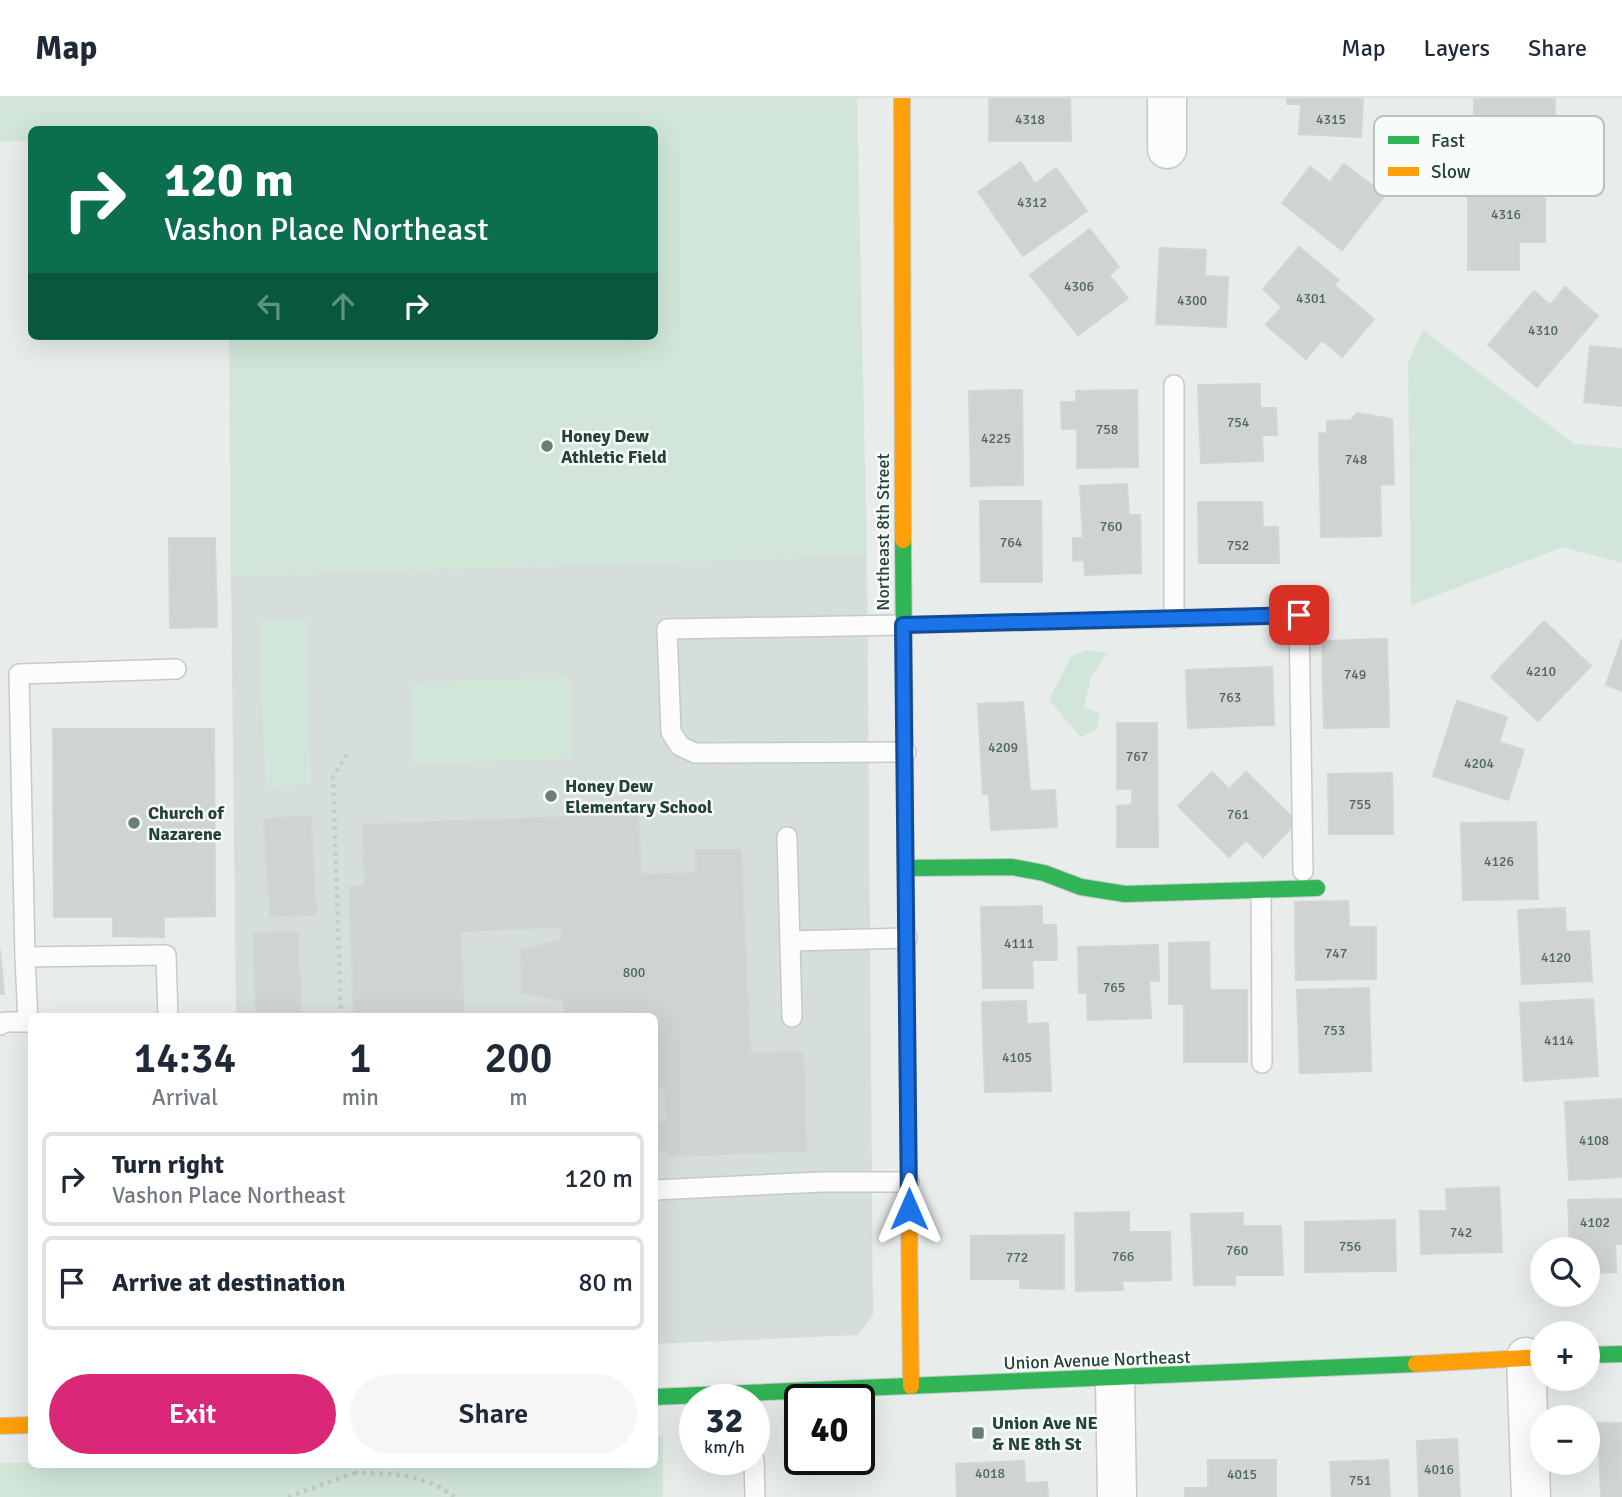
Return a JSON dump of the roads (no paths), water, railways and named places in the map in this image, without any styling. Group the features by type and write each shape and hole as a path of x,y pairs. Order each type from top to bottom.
{"street":[{"name":"Northeast 8th Street","path":"902,98 903,625 911,1386"},
{"path":"1167,98 1167,149"},
{"path":"903,625 1308,615"},
{"path":"906,868 1012,867 1044,873 1081,887 1125,894 1261,892 1317,888"},
{"path":"1600,1355 1622,1354"},
{"name":"Union Avenue Northeast","path":"770,1396 911,1386 1115,1379 1530,1357"},
{"path":"1115,1379 1117,1497"},
{"path":"1531,1497 1533,1391"},
{"name":"Union Avenue Northeast","path":"658,1398 679,1398"},
{"path":"0,1426 28,1425"}],"lane":[{"path":"1174,385 1174,618"},
{"path":"1303,871 1308,615"},
{"path":"903,625 667,629 671,732 680,747 695,753 906,752"},
{"path":"2,1024 28,1022 19,674 176,668"},
{"path":"787,837 792,1017"},
{"path":"1261,892 1262,1063"},
{"path":"790,941 907,938"},
{"path":"25,957 166,955 168,1013"},
{"path":"658,1190 822,1182 909,1182"},
{"path":"754,1475 755,1497"}],"place":[{"name":"Honey Dew Athletic Field","path":"547,446"},
{"name":"Honey Dew Elementary School","path":"551,796"},
{"name":"Church of Nazarene","path":"134,823"},
{"name":"Union Ave NE & NE 8th St","path":"978,1433"}]}
